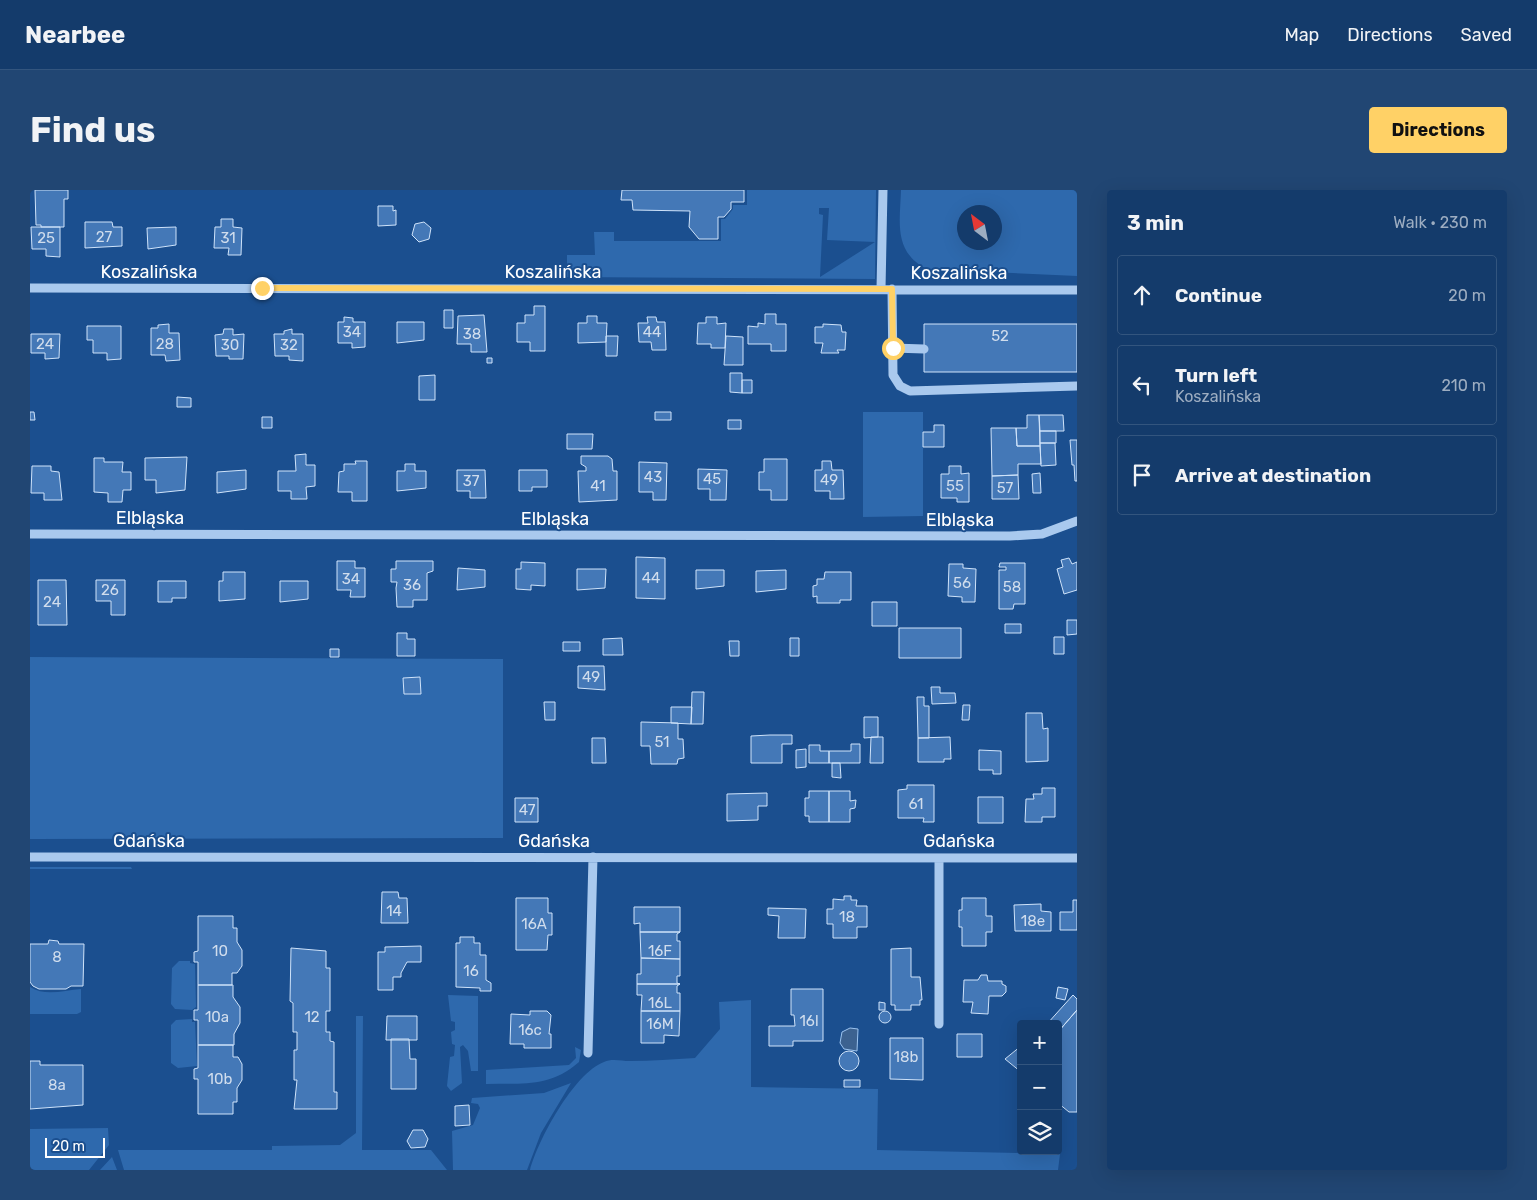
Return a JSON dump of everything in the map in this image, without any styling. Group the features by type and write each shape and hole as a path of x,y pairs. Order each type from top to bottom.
{"street":[{"path":"881,289 883,190"},
{"name":"Koszalińska","path":"30,288 1077,290"},
{"path":"892,289 893,375 900,386 910,391 1077,386"},
{"path":"893,348 924,349"},
{"name":"Elbląska","path":"30,534 1010,536 1042,534 1077,521"},
{"name":"Gdańska","path":"30,857 1077,858"},
{"path":"588,1053 593,857"},
{"path":"938,1024 940,858"}],"shaded area":[{"path":"747,190 876,190 875,279 567,277 567,255 595,255 594,232 614,232 614,241 721,241 721,219 725,219 733,209 733,205 747,205","holes":["819,208 829,208 827,240 875,242 820,277 823,215 819,214"]},
{"path":"901,190 1077,190 1077,276 927,269 908,254 901,235"},
{"path":"863,412 923,412 923,516 863,517"},
{"path":"30,657 503,659 503,838 30,839"},
{"path":"30,867 131,867 132,869 30,869"},
{"path":"179,961 190,961 190,963 195,964 196,1007 192,1010 175,1009 171,1004 172,968"},
{"path":"30,987 42,992 81,989 81,1012 77,1014 30,1014"},
{"path":"448,995 478,996 478,1071 471,1071 468,1051 463,1045 460,1047 462,1083 451,1091 447,1086 450,1057 454,1056 455,1045 452,1044 451,1032 455,1030 455,1022 451,1021"},
{"path":"751,1000 751,1087 878,1089 877,1150 1060,1155 1058,1170 530,1170 549,1126 581,1079 593,1069 610,1060 638,1061 695,1058 720,1029 719,1002"},
{"path":"356,1016 363,1016 362,1150 431,1150 447,1170 124,1170 118,1150 272,1150 272,1146 340,1145 356,1133"},
{"path":"192,1019 192,1022 195,1022 197,1066 178,1068 171,1063 171,1025 176,1020"},
{"path":"850,1028 858,1029 857,1051 844,1049 840,1043 842,1032"},
{"path":"575,1047 581,1050 579,1062 557,1076 535,1082 486,1084 486,1070 569,1065 576,1058"},
{"path":"571,1083 541,1133 527,1170 453,1170 452,1131 473,1125 480,1108 478,1104 471,1103 472,1098 544,1093"},
{"path":"108,1128 109,1145 89,1170 30,1170 30,1129"},
{"path":"112,1157 117,1170 100,1170"}],"building":[{"path":"35,190 68,190 68,199 64,199 64,227 41,227 41,225 36,225"},
{"path":"622,190 744,190 744,202 731,202 731,209 724,217 718,217 718,239 699,239 689,227 690,211 633,210 632,200 621,200"},
{"path":"378,206 393,206 393,211 396,210 396,225 378,226"},
{"path":"221,219 233,219 233,227 242,228 241,255 228,255 229,248 214,248 215,227 221,227"},
{"path":"85,222 112,222 113,227 122,227 122,246 85,248"},
{"path":"424,222 431,228 429,239 419,242 412,235 415,224"},
{"path":"31,227 60,227 60,257 46,256 46,249 32,249"},
{"path":"176,227 176,245 148,249 147,228"},
{"path":"534,306 545,306 545,351 530,351 530,342 517,342 517,323 525,323 525,315 534,315"},
{"path":"444,310 453,310 453,328 444,328"},
{"path":"765,314 776,314 776,324 786,324 786,351 771,351 771,344 748,344 748,326 758,327 758,323 765,324"},
{"path":"484,315 487,352 471,352 471,344 457,344 458,316"},
{"path":"587,316 597,316 597,323 607,323 606,342 578,343 578,323 587,323"},
{"path":"344,317 353,318 353,322 365,322 365,347 352,348 352,343 338,343 338,322 344,322"},
{"path":"647,317 656,317 657,322 665,322 666,350 652,350 651,342 639,342 638,323 648,323"},
{"path":"706,317 717,317 717,324 726,323 725,348 711,348 711,344 697,344 698,323 706,323"},
{"path":"397,322 424,322 424,340 397,343"},
{"path":"169,324 169,333 179,333 180,360 166,361 165,355 151,355 151,328 158,328 158,325"},
{"path":"823,324 841,325 842,332 846,332 845,350 837,350 839,353 821,353 823,343 815,343 815,327 823,327"},
{"path":"924,324 1077,324 1077,372 924,372"},
{"path":"87,326 121,326 121,359 107,360 107,353 93,353 93,340 87,340"},
{"path":"224,329 233,329 233,335 244,334 243,359 229,359 229,356 216,356 215,335 223,334"},
{"path":"292,329 292,334 303,334 303,361 289,360 289,356 275,356 274,334 284,334 284,331"},
{"path":"31,334 60,334 59,358 45,359 45,353 31,353"},
{"path":"606,336 618,336 617,356 606,356"},
{"path":"726,336 743,337 743,365 724,365"},
{"path":"487,358 492,358 492,363 487,363"},
{"path":"730,373 742,373 742,393 730,392"},
{"path":"435,375 435,400 419,400 419,376"},
{"path":"742,380 752,380 752,393 742,393"},
{"path":"177,397 191,398 191,407 177,407"},
{"path":"30,412 34,412 35,420 30,420"},
{"path":"655,412 671,412 671,420 655,420"},
{"path":"1027,415 1039,415 1040,446 1017,446 1016,428 1027,428"},
{"path":"1039,415 1063,415 1064,431 1040,431"},
{"path":"262,417 272,417 272,428 262,428"},
{"path":"728,420 741,420 741,429 728,429"},
{"path":"934,425 944,425 944,447 923,447 923,432 934,432"},
{"path":"991,428 1016,428 1017,446 1040,446 1041,464 1018,464 1018,475 992,476"},
{"path":"1040,431 1056,431 1056,443 1040,443"},
{"path":"567,434 593,434 592,449 567,449"},
{"path":"1070,440 1077,440 1077,481 1075,481 1074,465 1072,465"},
{"path":"1040,443 1055,443 1056,465 1041,466"},
{"path":"306,454 306,465 315,465 315,486 306,487 307,499 291,499 291,491 278,491 278,471 296,471 295,455"},
{"path":"581,456 608,456 612,459 613,471 617,471 617,500 579,502 578,471 586,471 586,467 581,464"},
{"path":"187,457 185,490 156,493 156,480 145,480 145,458"},
{"path":"94,458 104,458 104,462 123,462 122,472 131,472 131,490 123,490 122,502 108,502 108,493 94,492"},
{"path":"764,459 787,459 787,500 771,500 771,490 759,490 759,472 764,472"},
{"path":"355,461 367,461 367,501 352,501 352,492 338,492 339,472 344,471 344,464 356,464"},
{"path":"822,461 831,461 832,470 843,470 844,499 830,499 830,491 815,491 815,470 822,470"},
{"path":"639,462 667,463 666,500 653,500 653,492 639,492"},
{"path":"405,464 415,464 415,471 426,471 426,488 397,491 397,471 405,471"},
{"path":"32,466 51,466 51,471 59,472 62,500 44,500 44,493 31,493"},
{"path":"949,466 961,466 961,474 969,473 969,502 957,502 957,498 941,498 941,474 949,474"},
{"path":"698,469 727,470 726,500 710,500 710,489 698,489"},
{"path":"246,470 246,489 217,493 217,472"},
{"path":"457,470 485,470 486,498 470,498 470,491 457,491"},
{"path":"519,470 547,470 547,487 532,487 532,491 519,491"},
{"path":"1040,473 1041,493 1033,493 1032,474"},
{"path":"1018,475 1019,499 992,499 992,476"},
{"path":"636,557 665,558 665,599 636,598"},
{"path":"1069,558 1072,564 1077,562 1077,590 1064,594 1057,569 1063,567 1061,560"},
{"path":"337,561 355,561 355,568 365,568 365,597 350,597 351,590 337,590"},
{"path":"396,561 433,561 433,571 427,573 427,600 413,600 413,607 397,607 397,582 391,582 391,569 396,569"},
{"path":"521,562 545,563 545,586 531,585 531,590 516,589 516,569 521,569"},
{"path":"1000,563 1025,563 1025,604 1014,604 1013,609 999,609 999,570 1006,570 1006,567 999,567"},
{"path":"949,564 963,564 963,568 976,569 975,602 962,602 962,597 948,596"},
{"path":"458,568 485,570 485,587 457,590"},
{"path":"577,569 606,569 605,588 577,590"},
{"path":"696,570 724,570 724,586 696,589"},
{"path":"786,570 786,589 756,592 756,571"},
{"path":"223,572 245,572 245,599 219,601 219,581 223,581"},
{"path":"825,572 851,572 851,600 840,600 840,603 817,603 817,596 813,597 813,586 817,585 817,579 824,579"},
{"path":"38,580 66,580 67,625 38,625"},
{"path":"96,580 125,580 125,615 111,615 111,601 96,601"},
{"path":"158,581 186,581 186,598 172,598 172,602 158,602"},
{"path":"280,581 308,581 308,599 280,602"},
{"path":"872,602 897,602 897,626 872,626"},
{"path":"1067,620 1077,620 1077,634 1067,635"},
{"path":"1005,624 1021,624 1021,633 1005,633"},
{"path":"899,628 961,628 961,658 899,658"},
{"path":"397,633 407,633 407,639 415,639 415,656 397,656"},
{"path":"1054,637 1064,637 1064,654 1054,654"},
{"path":"622,638 623,655 603,655 603,639"},
{"path":"790,638 799,638 799,656 790,656"},
{"path":"729,641 739,641 739,656 730,656"},
{"path":"563,642 580,642 580,651 563,651"},
{"path":"330,649 339,649 339,657 330,657"},
{"path":"578,666 604,666 605,690 578,688"},
{"path":"420,677 421,694 404,694 403,678"},
{"path":"931,687 940,687 940,693 955,693 956,703 932,704"},
{"path":"692,692 704,692 703,724 691,724"},
{"path":"917,697 924,697 924,706 929,706 929,738 918,738"},
{"path":"544,702 555,702 555,720 545,720"},
{"path":"963,705 970,705 969,720 962,720"},
{"path":"671,707 692,707 691,724 671,723"},
{"path":"1026,713 1042,713 1043,729 1048,728 1048,761 1026,762"},
{"path":"864,717 878,717 878,737 864,738"},
{"path":"641,722 678,723 678,739 683,739 684,758 678,759 677,764 651,764 650,746 641,746"},
{"path":"792,735 792,744 782,744 782,763 751,763 751,736"},
{"path":"871,737 883,737 883,763 870,763"},
{"path":"950,737 951,759 944,759 944,762 918,762 918,738"},
{"path":"592,738 605,738 606,763 592,763"},
{"path":"851,744 860,744 860,763 829,763 829,751 851,751"},
{"path":"809,745 820,745 820,751 829,751 829,763 809,763"},
{"path":"806,749 806,767 796,768 796,750"},
{"path":"979,750 1001,751 1001,774 993,774 993,770 979,770"},
{"path":"832,763 840,763 841,778 832,777"},
{"path":"907,785 934,785 934,822 923,822 924,818 898,818 898,790 907,789"},
{"path":"1042,788 1055,788 1055,817 1042,817 1042,822 1025,822 1026,799 1034,799 1033,794 1042,794"},
{"path":"809,791 829,791 829,822 809,822 809,816 805,816 805,798 809,798"},
{"path":"829,791 850,791 850,801 856,800 855,808 850,809 850,822 829,822"},
{"path":"767,793 767,806 758,806 758,820 727,821 727,794"},
{"path":"978,797 1003,797 1003,823 978,823"},
{"path":"515,798 538,798 538,822 515,822"},
{"path":"382,892 398,892 399,898 407,898 408,923 381,923"},
{"path":"844,896 851,896 851,900 857,900 856,906 867,906 867,927 857,927 857,938 833,938 833,924 827,924 827,909 833,909 833,899 844,900"},
{"path":"516,898 548,898 548,913 552,913 552,935 548,935 547,950 516,950"},
{"path":"962,898 986,898 986,916 992,916 992,932 986,932 986,946 962,946 962,927 959,927 959,910 962,910"},
{"path":"1073,900 1077,900 1077,930 1060,930 1060,912 1073,912"},
{"path":"1041,904 1041,911 1051,912 1051,931 1015,931 1014,905"},
{"path":"634,907 680,907 680,932 640,932 640,923 634,924"},
{"path":"768,908 806,909 805,938 778,938 779,916 768,915"},
{"path":"198,916 233,916 233,928 237,928 237,942 242,950 242,966 237,973 232,973 232,985 198,985 198,962 194,962 194,952 198,951"},
{"path":"640,932 680,932 677,934 677,941 680,941 680,959 641,958"},
{"path":"460,937 474,937 474,943 480,943 480,955 486,955 486,980 491,983 491,991 480,991 480,988 456,987 456,943 460,943"},
{"path":"49,940 58,941 59,944 84,944 83,986 71,986 66,989 39,989 30,982 30,944 48,944"},
{"path":"421,946 421,962 407,962 401,977 393,977 393,990 378,990 378,952 385,952 385,947"},
{"path":"291,948 326,951 326,968 330,968 330,1011 326,1011 326,1032 330,1032 330,1041 334,1042 334,1092 337,1092 337,1109 294,1109 297,1080 294,1080 294,1050 297,1050 297,1032 293,1032 293,1003 290,1001"},
{"path":"911,948 911,977 920,977 922,1000 920,1000 920,1005 911,1005 911,1010 895,1010 895,1005 891,1005 891,949"},
{"path":"641,958 680,959 680,976 677,976 677,983 680,984 637,984 637,974 641,974"},
{"path":"981,975 987,975 988,981 1002,981 1002,984 1006,986 1006,992 1002,996 989,996 988,1014 971,1013 973,1002 963,1002 964,980 978,980"},
{"path":"637,984 680,984 677,986 677,993 680,993 680,1011 641,1011 642,995 637,995"},
{"path":"198,985 233,985 233,997 240,1007 240,1023 234,1034 234,1045 198,1045 198,1020 194,1020 194,1010 198,1010"},
{"path":"1058,987 1068,989 1065,1000 1056,998"},
{"path":"791,989 823,989 823,1041 793,1041 793,1046 769,1046 769,1026 795,1026 794,1015 791,1015"},
{"path":"1073,995 1077,999 1077,1010 1062,1027 1062,1020 1051,1020"},
{"path":"879,1002 885,1003 885,1010 879,1010"},
{"path":"1077,1010 1077,1112 1069,1112 1062,1106 1062,1027"},
{"path":"530,1011 547,1011 551,1015 549,1034 551,1034 551,1048 524,1048 524,1044 510,1044 511,1014 530,1015"},
{"path":"641,1011 680,1011 679,1036 664,1035 664,1043 641,1043"},
{"path":"885,1011 891,1017 885,1023 879,1017"},
{"path":"387,1016 417,1016 417,1040 386,1040"},
{"path":"957,1034 982,1034 982,1057 957,1057"},
{"path":"890,1038 923,1038 923,1080 890,1079"},
{"path":"391,1039 409,1039 410,1059 416,1059 416,1089 391,1089"},
{"path":"198,1045 233,1045 233,1057 238,1057 242,1064 242,1080 237,1088 237,1102 233,1102 233,1114 198,1114 198,1079 194,1079 194,1069 198,1068"},
{"path":"1017,1049 1017,1069 1005,1059"},
{"path":"849,1051 856,1054 859,1061 856,1068 849,1071 842,1068 839,1061 842,1054"},
{"path":"30,1061 40,1061 40,1065 83,1065 83,1105 30,1109"},
{"path":"844,1080 860,1080 860,1087 844,1087"},
{"path":"469,1105 470,1125 455,1126 455,1106"},
{"path":"413,1130 423,1130 428,1139 425,1147 411,1148 407,1141"}],"route":[{"path":"262,288 892,289 893,348"}]}
